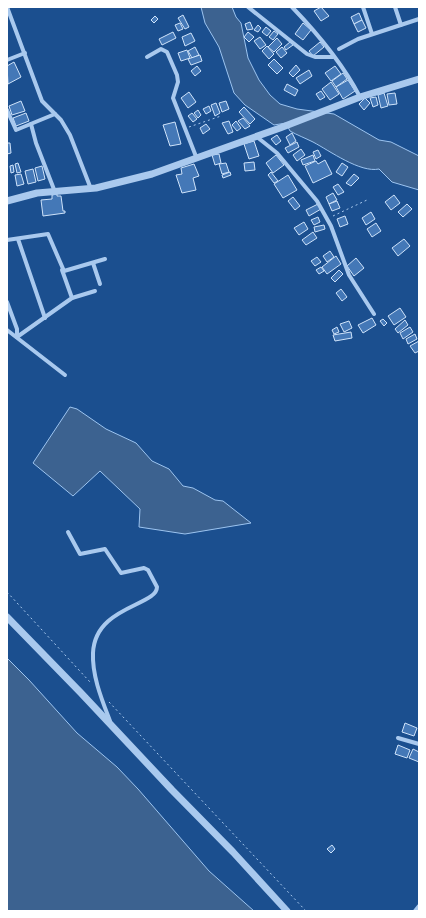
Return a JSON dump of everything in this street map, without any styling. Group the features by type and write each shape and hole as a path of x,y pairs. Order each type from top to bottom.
{"street":[{"path":"7,7 42,101 55,114 70,135 91,188"},
{"path":"248,7 307,54 315,58 333,57"},
{"path":"292,7 311,27 345,72 360,97"},
{"path":"363,7 372,34"},
{"path":"395,7 401,25"},
{"path":"339,49 358,39 419,19"},
{"path":"147,57 161,49 168,54 178,78 173,98 197,159"},
{"path":"7,60 25,53"},
{"path":"7,201 37,194 91,188 152,174 197,159 360,97 419,79"},
{"path":"7,110 15,129 55,114"},
{"path":"31,124 36,143 56,192"},
{"path":"256,137 273,149 317,201 327,219 343,264 355,286 374,314"},
{"path":"7,240 48,234 72,298"},
{"path":"18,239 45,318"},
{"path":"62,270 68,271 105,259"},
{"path":"93,263 100,284"},
{"path":"17,337 72,298 95,291"},
{"path":"7,302 17,330 17,337"},
{"path":"7,330 66,375"},
{"path":"68,532 80,554 105,549 121,573 144,568 148,570 157,587 156,592 150,597 118,613 100,628 95,640 93,653 99,691 112,726"},
{"path":"7,617 287,911"},
{"path":"398,738 419,744"},
{"path":"415,911 419,906"}],"path":[{"path":"185,128 221,116"},
{"path":"327,219 367,200"},
{"path":"7,592 306,911"}],"water":[{"path":"201,7 232,7 236,17 241,23 248,58 259,80 270,95 280,104 297,109 334,114 379,140 391,142 419,156 419,190 392,182 379,169 363,168 354,165 290,131 286,123 274,125 245,105 234,93 219,47 205,23"},
{"path":"70,407 77,409 106,429 136,443 152,461 169,469 183,486 193,488 215,500 223,501 251,523 185,534 139,527 140,509 100,471 73,496 33,463"},
{"path":"7,658 77,733 117,767 138,789 209,871 254,911 7,911"}],"building":[{"path":"321,7 329,16 321,21 314,11"},
{"path":"359,13 362,20 354,24 351,17"},
{"path":"183,15 189,27 185,29 178,18"},
{"path":"155,16 158,19 154,23 151,20"},
{"path":"362,20 366,28 358,32 354,24"},
{"path":"250,22 253,29 247,30 245,24"},
{"path":"180,23 183,29 178,31 175,25"},
{"path":"303,23 311,30 303,40 295,34"},
{"path":"258,25 261,28 258,32 254,30"},
{"path":"266,27 271,31 267,36 262,32"},
{"path":"274,31 278,34 273,40 269,37"},
{"path":"173,32 176,38 162,45 159,39"},
{"path":"248,32 254,37 249,42 244,37"},
{"path":"191,33 195,41 185,46 182,37"},
{"path":"260,37 266,45 260,49 254,41"},
{"path":"277,38 282,44 274,52 268,47"},
{"path":"290,42 293,45 286,50 284,47"},
{"path":"320,42 324,47 313,56 309,51"},
{"path":"267,46 274,54 269,59 262,51"},
{"path":"195,47 199,55 192,58 188,51"},
{"path":"282,47 287,53 281,58 276,52"},
{"path":"187,50 190,58 181,61 178,53"},
{"path":"200,55 202,61 191,65 188,59"},
{"path":"274,59 283,68 277,74 268,65"},
{"path":"14,62 21,77 8,84 7,66"},
{"path":"296,65 300,70 293,77 289,73"},
{"path":"197,66 201,71 195,76 191,71"},
{"path":"335,66 341,74 331,81 325,73"},
{"path":"309,70 312,76 300,84 296,78"},
{"path":"343,73 347,79 336,87 332,81"},
{"path":"348,80 355,91 343,99 336,87"},
{"path":"331,82 339,94 330,100 322,89"},
{"path":"287,84 298,90 295,96 284,90"},
{"path":"321,91 325,97 320,100 316,94"},
{"path":"189,92 196,102 188,108 181,98"},
{"path":"384,93 388,106 381,108 378,95"},
{"path":"395,93 397,104 389,105 387,94"},
{"path":"376,97 378,105 373,107 370,98"},
{"path":"365,98 370,103 364,110 359,104"},
{"path":"21,101 25,111 12,115 9,106"},
{"path":"226,101 229,109 222,112 219,103"},
{"path":"216,103 220,113 215,116 211,105"},
{"path":"209,106 211,111 206,114 203,109"},
{"path":"244,107 255,119 250,124 239,112"},
{"path":"198,110 201,115 198,118 194,113"},
{"path":"26,113 29,121 16,126 13,118"},
{"path":"192,113 197,119 193,122 188,116"},
{"path":"243,118 250,126 245,129 238,121"},
{"path":"229,121 233,132 228,134 222,123"},
{"path":"236,121 241,128 237,131 232,125"},
{"path":"175,122 181,144 170,146 163,125"},
{"path":"206,124 210,129 203,134 200,128"},
{"path":"292,133 296,141 290,145 286,137"},
{"path":"277,135 281,141 276,145 271,139"},
{"path":"254,141 259,156 249,159 244,144"},
{"path":"297,142 299,147 288,153 285,148"},
{"path":"7,143 10,143 11,153 7,154"},
{"path":"301,149 305,155 297,161 293,155"},
{"path":"318,150 321,156 316,159 313,152"},
{"path":"219,154 221,163 215,165 212,155"},
{"path":"276,155 284,165 273,173 266,163"},
{"path":"313,155 315,161 303,165 301,160"},
{"path":"325,160 332,174 313,183 305,166 316,161 318,164"},
{"path":"254,162 255,170 245,171 244,163"},
{"path":"18,163 21,172 17,173 15,164"},
{"path":"226,163 229,172 222,174 219,164"},
{"path":"342,163 348,167 342,176 336,172"},
{"path":"194,164 199,176 193,178 196,190 182,193 176,175 182,174 181,168"},
{"path":"13,165 14,172 11,173 10,166"},
{"path":"42,166 45,179 38,181 35,168"},
{"path":"33,169 36,182 28,184 25,171"},
{"path":"230,172 231,175 223,178 222,175"},
{"path":"271,172 278,181 274,183 268,175"},
{"path":"21,174 24,184 17,186 15,175"},
{"path":"354,174 359,178 351,186 346,183"},
{"path":"288,175 297,190 283,198 274,184"},
{"path":"338,184 344,192 338,195 333,187"},
{"path":"333,193 337,200 329,204 326,197"},
{"path":"57,194 57,196 61,196 63,211 65,211 65,213 43,216 41,200 52,199 52,195"},
{"path":"394,195 400,203 391,210 385,202"},
{"path":"293,197 300,206 295,210 288,201"},
{"path":"337,201 340,208 332,211 329,204"},
{"path":"318,204 321,209 309,216 306,210"},
{"path":"407,204 412,209 403,217 398,212"},
{"path":"371,212 375,219 366,225 362,218"},
{"path":"345,216 348,224 340,227 337,219"},
{"path":"318,217 320,222 314,225 311,220"},
{"path":"304,222 308,229 299,235 294,228"},
{"path":"376,223 381,231 372,237 367,229"},
{"path":"324,225 325,229 315,232 314,227"},
{"path":"313,232 317,238 306,245 302,240"},
{"path":"404,239 410,246 398,256 392,248"},
{"path":"330,251 334,257 327,262 323,256"},
{"path":"336,256 341,264 327,274 322,267"},
{"path":"317,257 321,262 315,266 311,261"},
{"path":"356,258 364,268 354,276 347,266"},
{"path":"321,267 324,271 319,274 316,270"},
{"path":"339,270 343,274 335,282 331,278"},
{"path":"341,289 347,297 342,301 336,293"},
{"path":"400,308 406,317 394,325 388,316"},
{"path":"372,318 376,325 363,333 358,325"},
{"path":"383,319 387,323 384,326 380,321"},
{"path":"405,320 408,325 398,333 395,329"},
{"path":"349,321 352,328 344,332 340,324"},
{"path":"337,327 339,332 334,334 332,330"},
{"path":"410,327 413,332 403,339 400,333"},
{"path":"351,332 352,338 335,341 333,335"},
{"path":"415,334 417,339 408,344 406,339"},
{"path":"419,341 419,351 415,353 410,346"},
{"path":"405,723 417,728 414,736 402,732"},
{"path":"398,745 410,750 407,758 395,754"},
{"path":"413,749 419,752 419,762 409,758"},
{"path":"332,845 335,849 331,853 327,849"}]}
